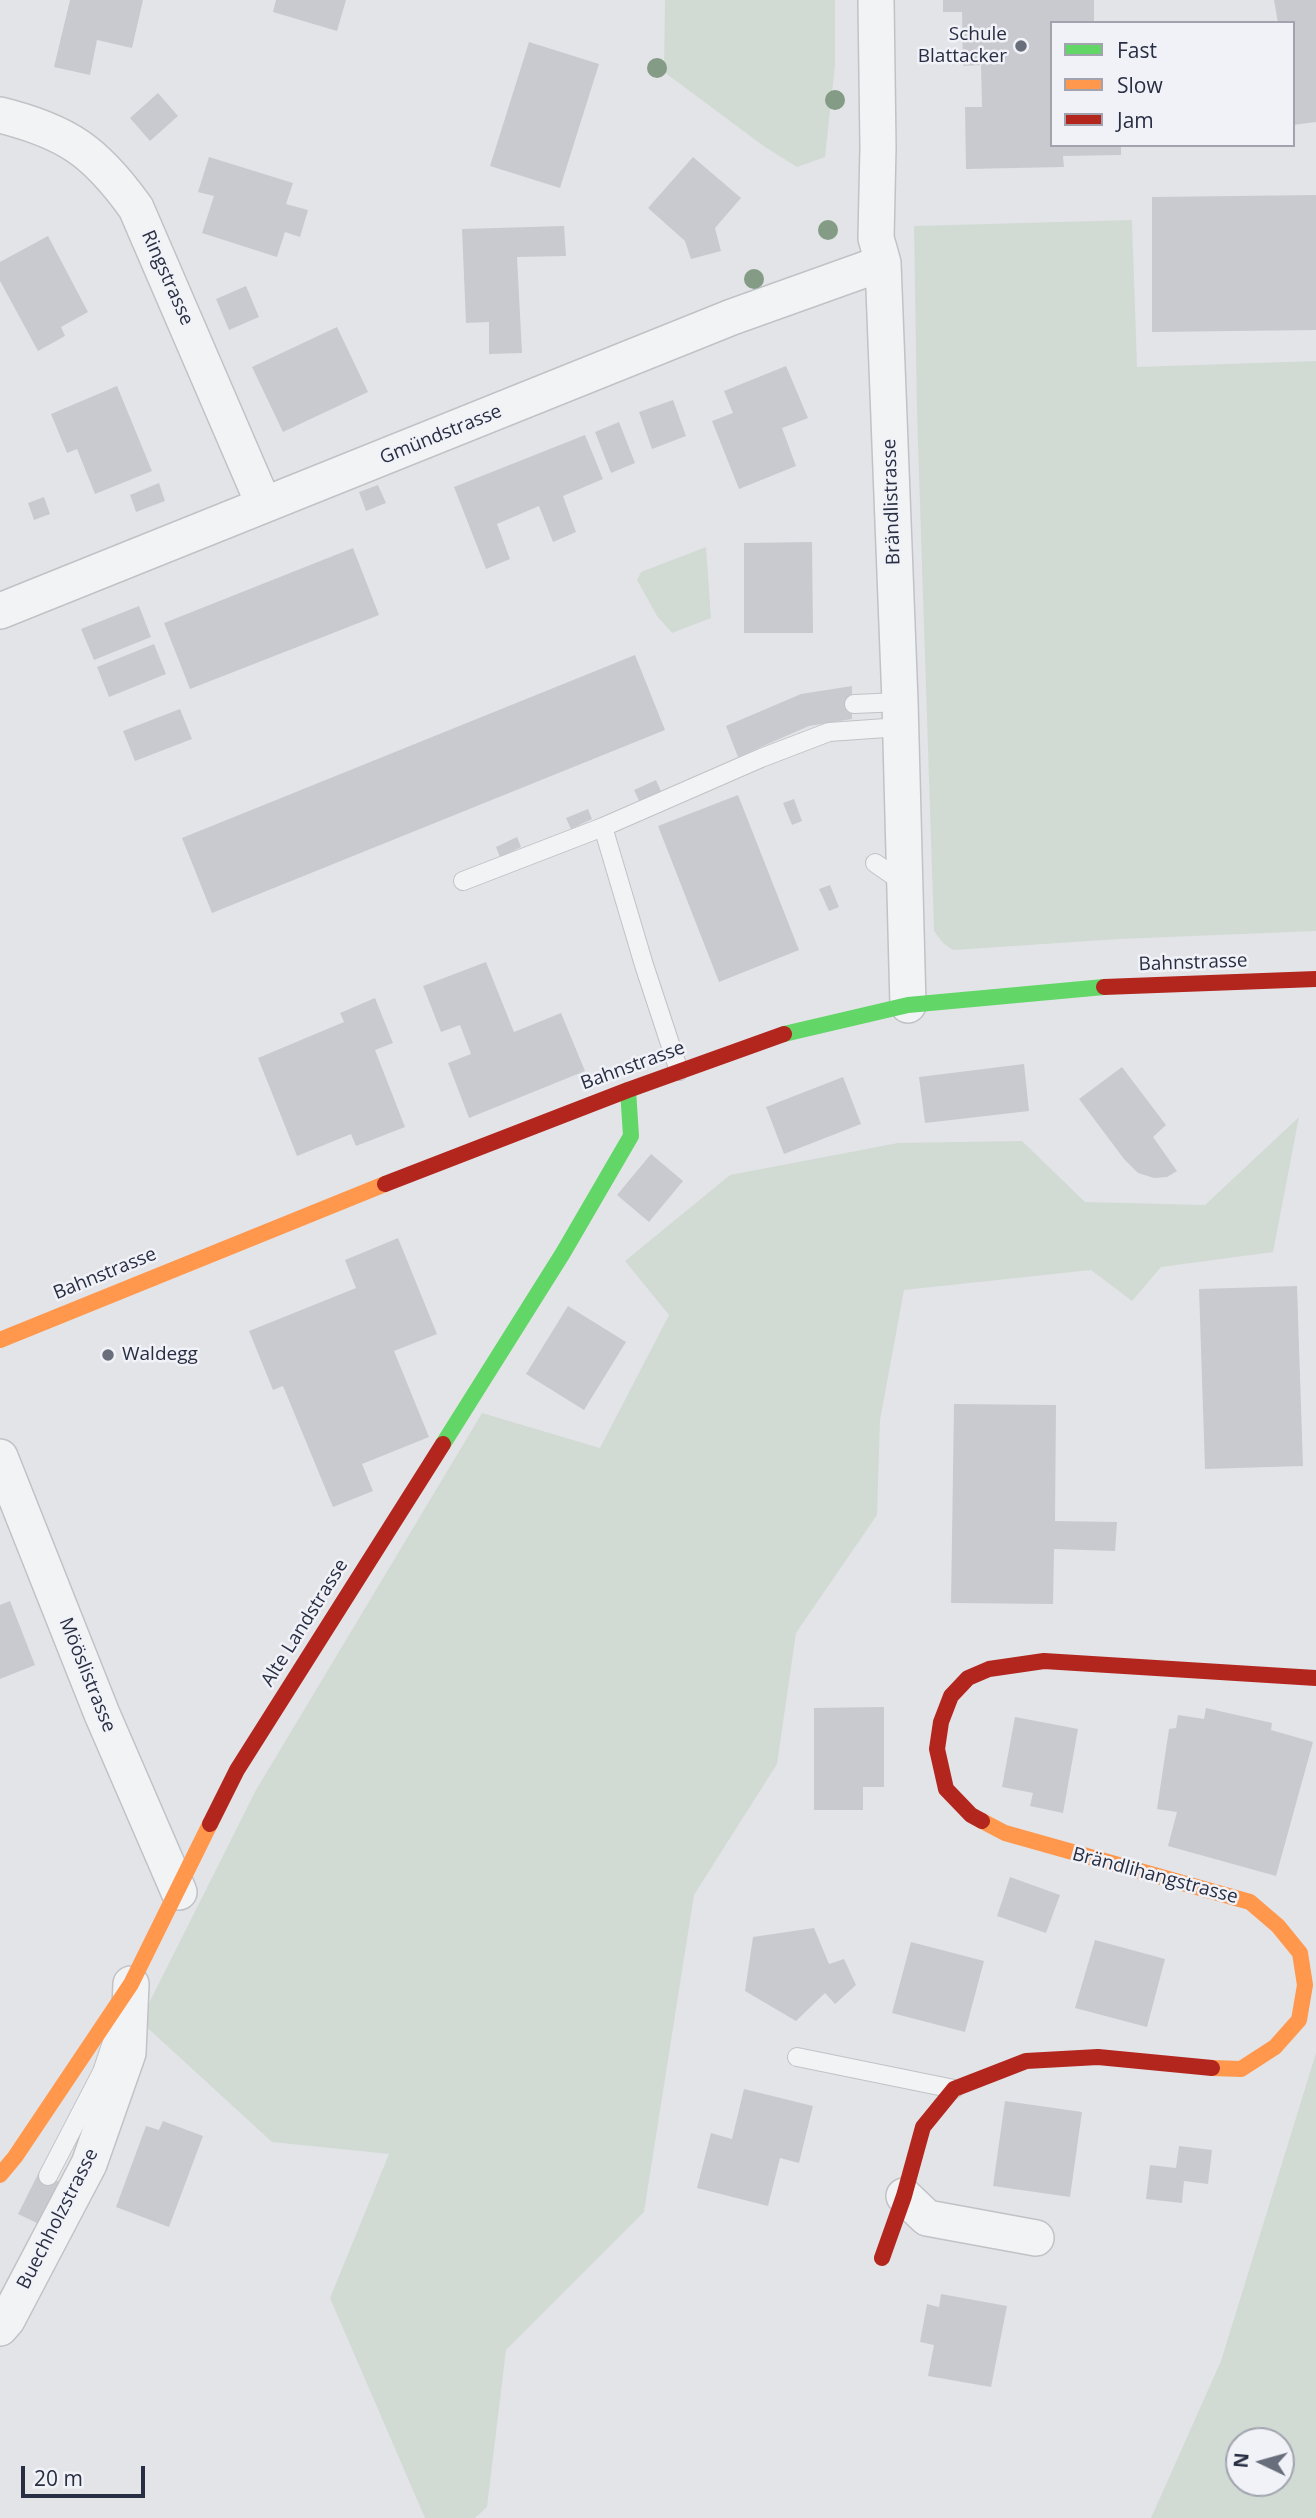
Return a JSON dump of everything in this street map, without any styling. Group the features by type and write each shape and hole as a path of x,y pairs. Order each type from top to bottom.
{"street":[{"name":"Brändlistrasse","path":"876,0 876,238 883,262 908,1005"},
{"name":"Ringstrasse","path":"0,115 30,123 65,138 94,157 113,175 136,208 264,505"},
{"name":"Gmündstrasse","path":"0,611 732,317 883,262"},
{"name":"Bahnstrasse","path":"0,1339 416,1171 628,1090 794,1031 908,1005 1092,987 1316,979"},
{"name":"Alte Landstrasse","path":"0,2175 15,2157 131,1984 237,1770 563,1252 631,1136 628,1090"},
{"name":"Mööslistrasse","path":"0,1457 102,1714 178,1892"},
{"name":"Brändlihangstrasse","path":"954,2089 1026,2062 1038,2061 1098,2057 1191,2067 1241,2069 1275,2047 1299,2020 1304,1985 1300,1953 1278,1926 1250,1902 1049,1847 1005,1833 971,1815 946,1789 937,1749 941,1722 951,1696 968,1678 989,1669 1012,1664 1055,1661 1316,1678"},
{"name":"Buechholzstrasse","path":"0,2328 7,2320 89,2164 128,2053 131,1984"},
{"path":"882,2258 904,2196 923,2127 954,2089"},
{"path":"904,2196 927,2218 1036,2238"}],"lane":[{"path":"854,704 900,715"},
{"path":"463,881 603,827 761,758 829,732 900,715"},
{"path":"603,827 644,965 680,1071"},
{"path":"875,863 904,883"},
{"path":"48,2176 102,2072 131,1984"},
{"path":"797,2057 954,2089"}],"shaded area":[{"path":"665,0 835,0 835,65 825,157 797,167 765,147 664,72"},
{"path":"1132,220 1137,367 1316,361 1316,931 1119,939 953,950 943,943 934,931 917,413 914,226"},
{"path":"706,547 711,618 672,633 657,616 637,580 641,572"},
{"path":"1299,1117 1273,1252 1161,1267 1132,1301 1091,1270 904,1290 880,1420 877,1515 796,1633 777,1764 694,1895 644,2212 506,2350 487,2507 475,2518 425,2518 330,2298 389,2154 272,2142 140,2021 256,1790 482,1413 600,1448 669,1315 625,1261 730,1175 898,1143 1022,1141 1085,1202 1205,1205"},
{"path":"1316,2053 1316,2518 1151,2518 1221,2361"}],"building":[{"path":"70,0 143,0 132,48 97,40 90,75 54,67"},
{"path":"276,0 346,0 337,31 273,12"},
{"path":"943,0 1094,0 1094,21 1050,21 1050,147 1121,147 1121,155 1063,156 1064,167 966,169 965,107 982,107 981,65 963,66 962,12 943,12"},
{"path":"1274,0 1316,0 1316,122 1295,125 1295,21 1278,21"},
{"path":"529,42 599,64 560,188 490,166"},
{"path":"158,93 178,116 150,141 130,118"},
{"path":"209,157 293,183 286,204 308,210 300,237 285,232 277,257 202,233 214,196 198,192"},
{"path":"693,157 741,198 715,228 721,251 691,259 685,241 648,208"},
{"path":"1316,195 1316,330 1152,332 1152,197"},
{"path":"564,226 566,256 517,257 522,353 489,354 489,322 466,323 462,229"},
{"path":"48,236 88,312 61,327 65,336 38,351 0,281 0,262"},
{"path":"246,286 259,317 229,330 216,299"},
{"path":"337,327 368,392 283,432 252,367"},
{"path":"786,366 808,418 782,428 796,466 739,489 712,421 733,413 724,391"},
{"path":"117,386 152,471 95,494 77,449 67,453 51,414"},
{"path":"673,400 686,436 652,449 639,412"},
{"path":"619,422 635,463 611,473 595,432"},
{"path":"585,435 603,479 563,496 576,532 553,542 539,506 497,524 510,559 486,569 454,487"},
{"path":"159,483 165,501 136,512 130,495"},
{"path":"378,485 386,503 366,511 359,492"},
{"path":"44,497 50,514 34,520 28,503"},
{"path":"812,542 813,633 744,633 744,543"},
{"path":"353,548 379,615 190,689 164,623"},
{"path":"139,606 151,637 94,660 81,629"},
{"path":"154,644 166,674 109,697 97,667"},
{"path":"635,655 665,730 212,913 182,838"},
{"path":"852,686 852,719 809,726 738,757 726,726 801,694"},
{"path":"180,709 192,739 135,761 123,731"},
{"path":"656,780 661,791 639,801 634,790"},
{"path":"738,795 799,950 719,982 658,826"},
{"path":"794,799 802,821 792,825 783,803"},
{"path":"588,809 592,819 571,829 566,818"},
{"path":"517,837 521,847 500,857 496,847"},
{"path":"830,885 839,907 829,911 819,889"},
{"path":"486,962 514,1032 561,1013 585,1071 469,1118 448,1063 471,1054 460,1025 441,1032 423,986"},
{"path":"375,998 393,1043 375,1050 405,1127 356,1146 351,1134 297,1156 258,1058 344,1022 340,1013"},
{"path":"1024,1064 1029,1111 925,1123 919,1077"},
{"path":"1122,1067 1166,1125 1153,1137 1177,1171 1167,1177 1154,1178 1138,1173 1124,1159 1079,1099"},
{"path":"843,1077 861,1124 784,1154 766,1107"},
{"path":"651,1154 683,1181 649,1222 617,1195"},
{"path":"398,1238 437,1334 394,1351 429,1437 362,1464 373,1491 333,1507 283,1386 273,1390 249,1331 356,1288 345,1260"},
{"path":"1297,1286 1303,1466 1205,1469 1199,1289"},
{"path":"568,1306 626,1342 584,1410 526,1374"},
{"path":"954,1404 1056,1405 1055,1521 1117,1522 1115,1551 1054,1549 1053,1604 951,1603"},
{"path":"10,1601 35,1665 0,1679 0,1605"},
{"path":"884,1707 884,1787 863,1787 863,1810 814,1810 814,1708"},
{"path":"1206,1708 1272,1723 1271,1730 1313,1742 1276,1876 1168,1846 1177,1812 1157,1809 1169,1729 1176,1728 1178,1715 1204,1719"},
{"path":"1015,1717 1078,1729 1063,1813 1030,1806 1033,1793 1002,1787"},
{"path":"1010,1877 1060,1895 1046,1933 997,1916"},
{"path":"814,1928 829,1964 844,1959 856,1985 835,2004 825,1993 796,2021 745,1991 753,1937"},
{"path":"1095,1940 1165,1959 1147,2027 1075,2008"},
{"path":"911,1942 984,1961 965,2032 892,2013"},
{"path":"744,2089 813,2106 799,2163 780,2158 768,2206 697,2188 711,2133 732,2139"},
{"path":"1005,2101 1082,2112 1070,2197 993,2186"},
{"path":"163,2121 203,2136 169,2227 116,2207 146,2126 159,2130"},
{"path":"1179,2146 1212,2150 1208,2184 1184,2181 1182,2203 1146,2199 1150,2165 1176,2168"},
{"path":"39,2172 59,2182 39,2224 18,2214"},
{"path":"941,2294 1007,2306 991,2387 928,2376 934,2345 920,2342 927,2304 939,2307"}],"traffic: fast":[{"path":"784,1034 908,1005 1104,987"},
{"path":"443,1444 563,1253 631,1136 628,1090"}],"traffic: slow":[{"path":"0,1340 385,1184"},
{"path":"982,1821 1005,1833 1250,1902 1278,1926 1300,1953 1305,1985 1299,2020 1275,2047 1241,2069 1212,2068"},
{"path":"0,2175 15,2157 131,1984 210,1824"}],"traffic: jam":[{"path":"1104,987 1316,979"},
{"path":"385,1184 628,1090 784,1034"},
{"path":"210,1824 237,1770 443,1444"},
{"path":"982,1821 971,1815 946,1789 937,1749 941,1722 951,1696 968,1678 989,1669 1044,1661 1316,1678"},
{"path":"882,2258 904,2196 923,2127 954,2089 1026,2061 1098,2057 1212,2068"}],"place":[{"name":"Schule Blattacker","path":"1021,46"},
{"name":"Waldegg","path":"108,1355"}]}
